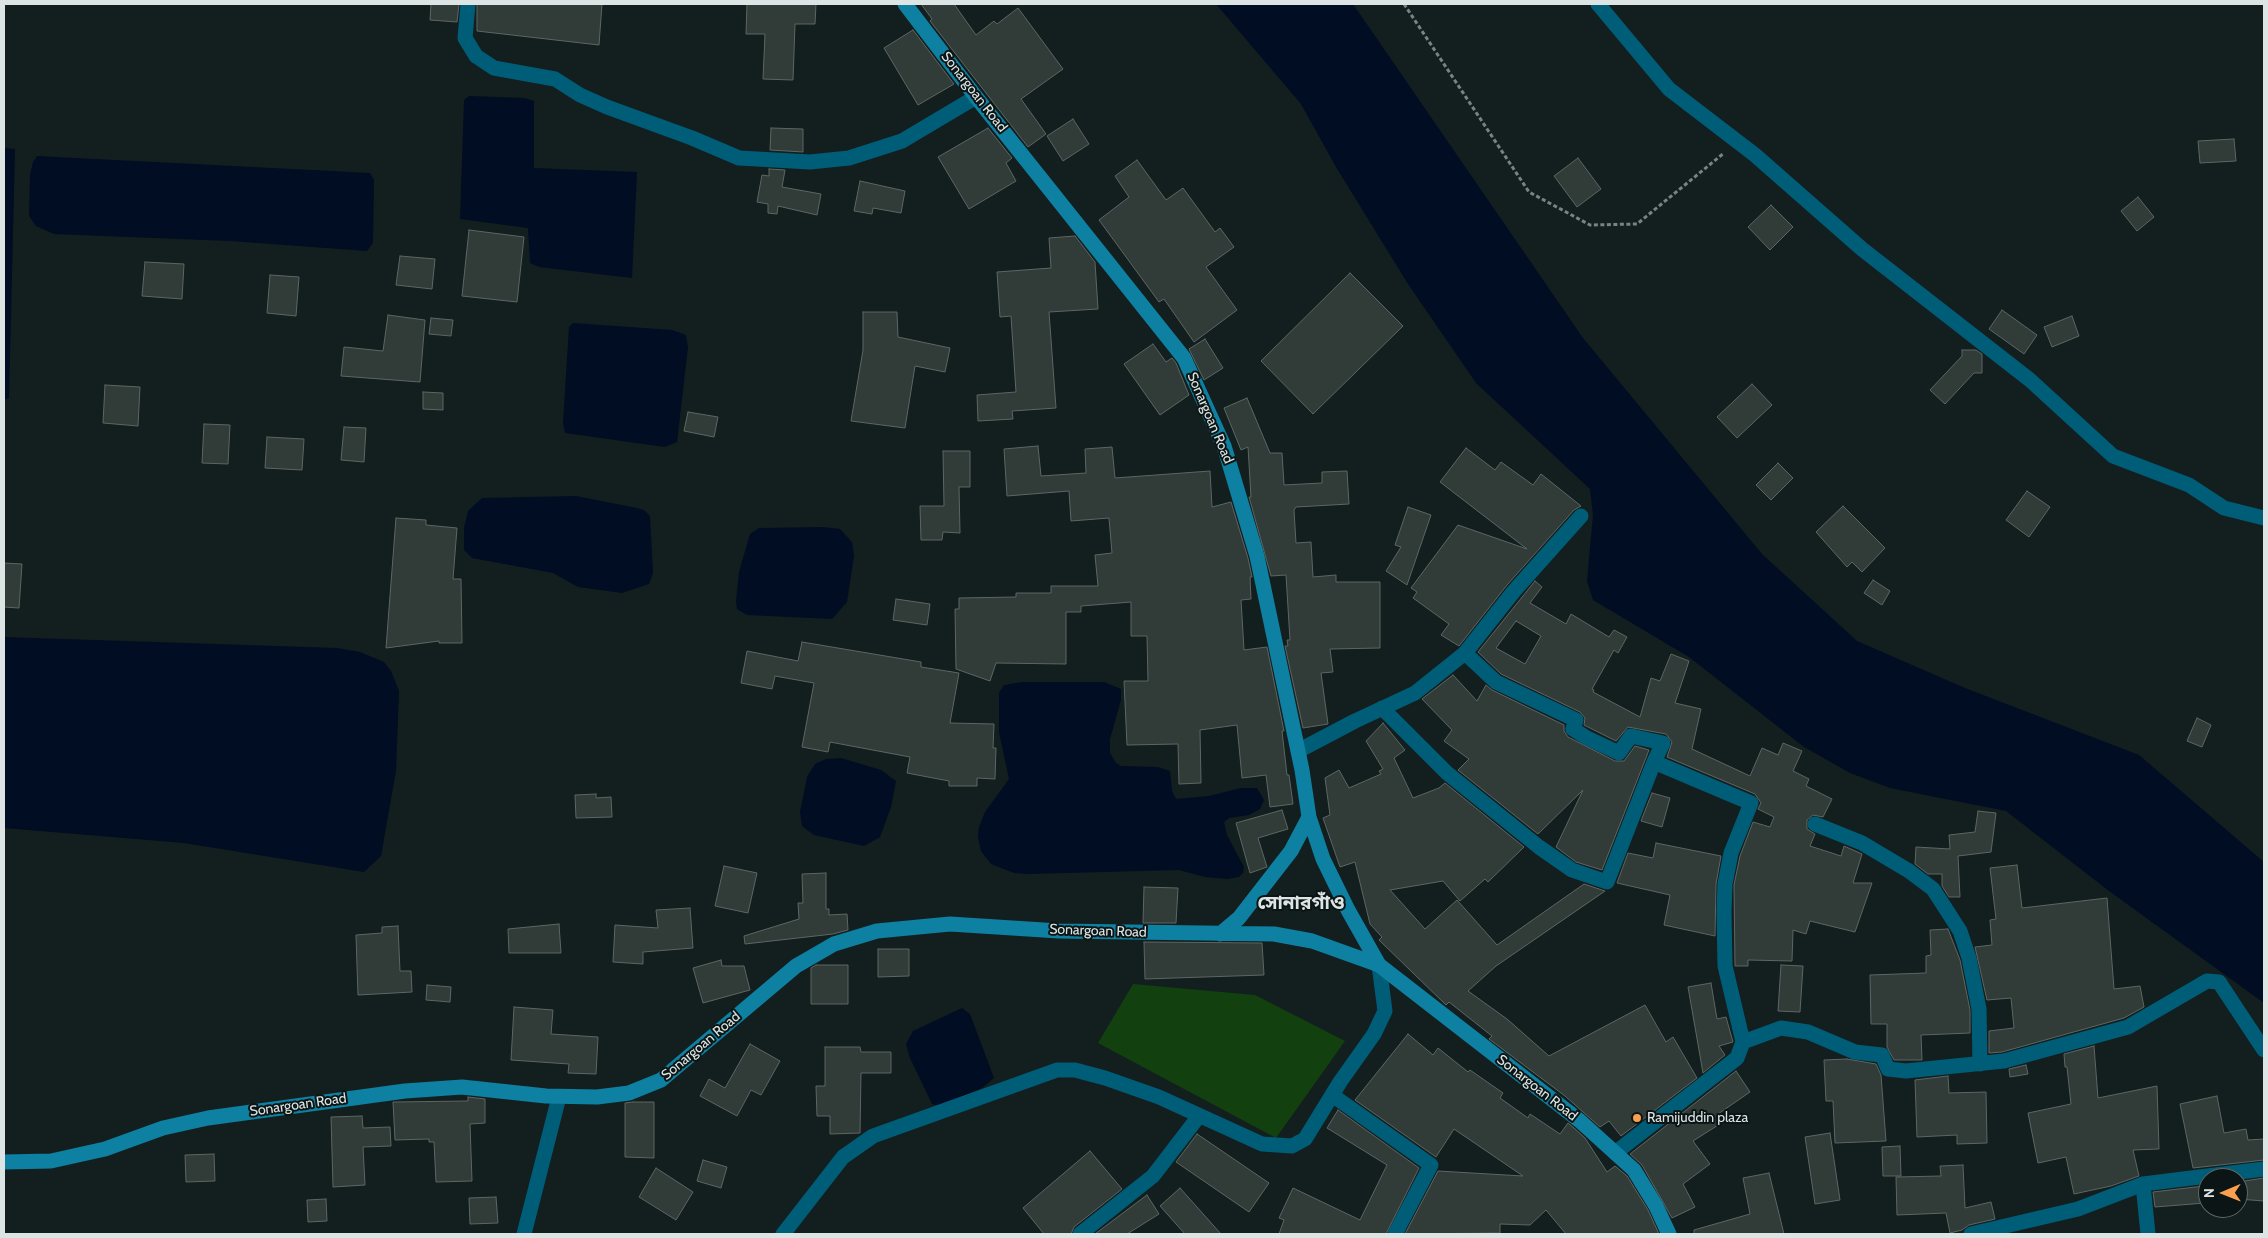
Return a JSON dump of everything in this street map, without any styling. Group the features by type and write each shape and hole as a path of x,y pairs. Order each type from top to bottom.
{"main road":[{"name":"Sonargoan Road","path":"906,4 976,97 1184,358 1224,446 1257,556 1298,751 1309,817 1323,859 1348,910 1380,965"},
{"path":"1220,934 1239,918 1291,851 1309,817"},
{"name":"Sonargoan Road","path":"4,1162 52,1161 105,1149 163,1128 208,1118 405,1091 462,1086 559,1096 614,1096 629,1093 661,1080 796,966 834,944 877,930 950,924 1059,931 1274,934 1312,941 1380,965 1580,1121 1634,1170 1656,1206 1669,1234"}],"street":[{"path":"468,4 464,38 476,56 494,68 555,79 580,95 607,107 692,138 739,158 810,162 849,158 902,141 976,97"},
{"path":"1598,4 1669,89 1755,155 1862,249 2030,380 2113,456 2190,485 2224,508 2264,518"},
{"path":"1298,751 1415,693 1465,654 1514,592 1580,516"},
{"path":"1382,708 1447,773 1539,847 1572,870 1607,882 1654,762 1663,744 1631,736 1619,754 1572,729 1576,720 1496,682 1465,654"},
{"path":"1615,1153 1737,1058 1743,1042 1726,966 1724,911 1725,884 1730,853 1751,803 1654,762"},
{"path":"1815,824 1862,843 1909,871 1933,889 1960,931 1969,958 1979,1009 1980,1064"},
{"path":"782,1234 843,1157 873,1136 1057,1070 1075,1070 1105,1078 1159,1097 1262,1144 1292,1146 1305,1139 1332,1095 1374,1034 1385,1011 1380,965"},
{"path":"1743,1042 1781,1028 1796,1029 1808,1032 1855,1052 1882,1055 1888,1069 1906,1070 2004,1062 2128,1027 2208,981 2219,982 2264,1050"},
{"path":"1332,1095 1431,1165 1395,1234"},
{"path":"524,1234 559,1096"},
{"path":"1080,1234 1153,1176 1199,1116"},
{"path":"1971,1234 2078,1209 2143,1184 2264,1169"},
{"path":"2143,1184 2148,1234"}],"path":[{"path":"1404,4 1529,192 1590,225 1637,224 1737,143"}],"green space":[{"path":"1133,984 1255,995 1345,1041 1276,1138 1098,1043"}],"water":[{"path":"1216,4 1353,4 1583,338 1762,554 1857,641 1965,688 2139,755 2264,862 2264,1003 2109,891 2006,811 1890,788 1850,773 1804,747 1689,657 1593,600 1587,581 1593,515 1590,489 1476,383 1408,284 1336,167 1301,104"},
{"path":"469,96 524,98 534,101 534,168 637,172 632,278 539,267 530,263 528,228 460,219 464,100"},
{"path":"4,148 15,149 9,398 4,400"},
{"path":"37,156 370,173 374,180 373,243 367,251 230,241 54,234 36,226 29,216 30,175 33,162"},
{"path":"573,323 672,330 686,335 688,347 677,442 665,447 565,433 563,423 569,327"},
{"path":"576,496 637,508 644,510 650,516 653,573 649,584 622,593 578,587 553,573 472,558 464,550 464,528 468,511 482,498"},
{"path":"823,527 840,529 852,542 854,556 847,602 832,619 747,615 737,609 739,572 750,534 759,528"},
{"path":"4,637 337,648 360,652 384,662 391,671 399,691 396,771 381,856 364,872 184,843 4,828"},
{"path":"1022,682 1104,682 1121,689 1121,700 1110,739 1110,753 1116,763 1121,766 1158,767 1170,771 1172,791 1176,799 1209,796 1241,788 1257,788 1264,800 1260,809 1249,815 1229,818 1224,822 1227,835 1244,867 1243,873 1239,877 1227,879 1205,877 1179,870 1028,874 1014,873 991,864 981,851 978,837 979,827 985,812 1009,779 999,732 999,693 1004,685"},
{"path":"841,758 881,770 896,781 891,807 880,837 864,846 814,835 802,826 800,812 807,777 815,764 826,759"},
{"path":"962,1008 970,1014 994,1078 982,1088 939,1106 932,1104 910,1058 906,1044 913,1031"}],"building":[{"path":"431,4 459,4 457,22 430,20"},
{"path":"477,4 602,4 599,45 477,31"},
{"path":"747,4 816,4 815,24 795,24 793,80 763,79 765,34 746,34"},
{"path":"921,4 954,4 976,35 994,21 997,24 1018,8 1063,69 1021,99 1046,134 1028,147 930,21 932,19"},
{"path":"913,30 954,84 918,105 884,48"},
{"path":"1073,119 1089,144 1063,161 1047,136"},
{"path":"771,128 803,129 803,152 770,150"},
{"path":"988,128 1012,158 1006,163 1016,181 969,209 938,157"},
{"path":"2234,139 2236,161 2200,163 2198,141"},
{"path":"1578,158 1601,189 1577,207 1554,176"},
{"path":"1137,160 1166,200 1183,188 1215,232 1220,228 1234,247 1206,267 1237,310 1194,342 1164,299 1159,302 1099,220 1129,197 1115,176"},
{"path":"769,169 785,170 782,187 821,194 817,215 778,206 777,214 768,213 768,204 757,202 762,175 769,176"},
{"path":"860,181 905,191 901,213 873,208 872,214 854,211"},
{"path":"2138,197 2154,217 2137,231 2121,211"},
{"path":"1771,205 1793,227 1770,250 1748,227"},
{"path":"469,230 524,237 517,302 462,296"},
{"path":"1075,236 1095,262 1098,309 1049,312 1056,408 1012,411 1013,419 978,421 977,395 1016,392 1011,316 1000,317 997,272 1051,268 1049,238"},
{"path":"400,256 435,259 432,289 396,285"},
{"path":"145,262 184,264 182,299 142,296"},
{"path":"1350,273 1403,326 1313,414 1261,361"},
{"path":"270,275 299,277 296,316 267,313"},
{"path":"2002,310 2037,335 2024,354 1989,329"},
{"path":"863,312 897,312 898,337 950,348 945,372 915,366 905,428 851,421 863,350"},
{"path":"388,315 425,320 420,382 341,376 344,347 383,351"},
{"path":"2072,316 2079,336 2052,347 2044,327"},
{"path":"431,318 453,320 451,336 429,334"},
{"path":"1205,339 1223,368 1204,380 1189,349"},
{"path":"1153,344 1166,362 1172,358 1176,363 1189,395 1160,415 1124,364"},
{"path":"1962,350 1976,350 1982,354 1982,373 1974,373 1945,404 1930,390 1962,356"},
{"path":"1752,384 1772,405 1737,438 1717,417"},
{"path":"105,385 140,387 138,426 103,423"},
{"path":"423,392 443,393 443,410 423,409"},
{"path":"1247,398 1270,453 1282,453 1284,485 1322,483 1322,472 1347,471 1349,504 1296,507 1294,510 1296,543 1311,542 1313,577 1336,575 1336,582 1380,582 1380,648 1330,649 1333,672 1321,673 1328,724 1303,728 1285,646 1288,646 1287,640 1290,640 1286,575 1271,576 1249,497 1251,497 1248,447 1241,450 1224,408"},
{"path":"688,412 718,417 714,437 684,431"},
{"path":"204,424 230,425 228,464 202,463"},
{"path":"344,427 366,428 364,462 341,460"},
{"path":"267,437 304,439 302,470 265,468"},
{"path":"1038,446 1041,476 1086,473 1085,449 1112,447 1115,478 1210,471 1212,507 1231,502 1248,558 1252,577 1250,577 1251,599 1241,600 1244,650 1267,647 1284,731 1282,731 1287,775 1289,775 1293,804 1270,807 1266,775 1242,778 1237,725 1200,730 1201,783 1179,784 1178,744 1127,745 1124,681 1148,681 1147,636 1131,636 1131,602 1081,606 1081,612 1066,612 1066,664 996,663 990,681 956,669 955,609 959,609 959,598 1016,597 1016,593 1051,593 1051,586 1098,586 1095,555 1112,553 1109,518 1071,521 1069,491 1007,496 1004,449"},
{"path":"1466,448 1495,470 1501,462 1533,485 1541,474 1581,506 1574,510 1507,585 1459,646 1441,635 1449,624 1413,598 1417,592 1411,588 1458,525 1527,549 1440,482"},
{"path":"943,451 970,451 970,487 959,487 960,533 943,532 942,540 921,540 920,506 944,506"},
{"path":"1778,463 1793,478 1771,500 1756,485"},
{"path":"2027,491 2050,507 2029,537 2006,520"},
{"path":"1843,506 1885,548 1862,572 1852,562 1847,567 1816,532"},
{"path":"1408,507 1431,515 1407,585 1386,571 1401,547 1395,545"},
{"path":"396,518 426,520 426,525 457,528 453,579 461,579 462,643 439,643 439,641 386,648"},
{"path":"4,563 22,564 19,608 4,607"},
{"path":"1873,580 1890,591 1882,605 1864,593"},
{"path":"1535,581 1542,587 1530,603 1566,624 1571,614 1609,637 1614,630 1627,637 1618,653 1614,650 1592,689 1594,690 1593,692 1640,717 1651,678 1660,681 1671,654 1689,661 1675,703 1701,709 1692,749 1750,776 1762,748 1778,755 1783,743 1802,751 1793,771 1809,779 1806,786 1832,799 1823,817 1813,815 1807,820 1807,829 1815,834 1810,846 1841,856 1844,846 1862,854 1853,883 1872,883 1855,932 1810,921 1806,934 1793,930 1792,961 1748,960 1748,966 1735,966 1734,885 1740,856 1753,822 1770,827 1774,817 1758,809 1761,803 1755,794 1667,757 1672,742 1666,734 1628,727 1616,741 1584,725 1585,718 1580,712 1501,674 1478,652","holes":["1516,621 1541,636 1525,664 1496,648"]},
{"path":"896,599 930,604 927,625 893,620"},
{"path":"802,642 921,662 921,667 959,673 950,723 994,724 993,748 996,748 995,779 977,778 977,786 949,786 949,781 907,773 910,757 830,742 828,752 802,747 814,683 775,676 772,689 741,683 747,651 798,661"},
{"path":"1453,675 1477,701 1486,685 1492,690 1564,725 1564,731 1568,737 1615,761 1624,761 1635,746 1649,750 1602,870 1576,862 1556,847 1583,790 1538,834 1458,770 1469,759 1444,741 1452,730 1422,699"},
{"path":"2197,718 2211,725 2202,747 2187,741"},
{"path":"1383,723 1405,750 1394,758 1413,798 1439,788 1445,783 1524,847 1488,882 1485,879 1460,901 1443,881 1390,890 1425,929 1457,900 1497,945 1584,884 1605,891 1496,966 1468,991 1507,1019 1549,1056 1645,1005 1666,1042 1673,1037 1697,1078 1621,1136 1609,1121 1600,1127 1565,1096 1489,1039 1492,1036 1449,1002 1446,1005 1379,940 1382,937 1370,924 1355,862 1340,867 1323,818 1330,815 1325,778 1339,770 1349,788 1381,774 1379,771 1383,769 1366,741"},
{"path":"1652,793 1670,798 1662,827 1641,821"},
{"path":"596,794 596,798 611,797 612,817 576,818 575,795"},
{"path":"1282,810 1288,829 1258,838 1267,867 1250,873 1236,823"},
{"path":"1978,811 1996,813 1991,852 1958,856 1960,897 1949,897 1942,886 1942,874 1928,874 1915,864 1916,847 1950,849 1949,835 1975,832"},
{"path":"1656,843 1721,856 1716,884 1715,936 1664,925 1670,895 1617,883 1628,853 1653,858"},
{"path":"2017,865 2022,908 2107,898 2114,989 2140,986 2144,1007 2124,1018 2002,1052 1989,1053 1989,1031 2014,1028 2011,998 1987,1000 1975,947 1992,945 1990,920 1996,919 1990,868"},
{"path":"724,866 757,873 748,913 715,906"},
{"path":"826,873 826,909 829,909 829,915 847,914 848,930 833,934 745,944 744,936 799,919 798,903 803,903 802,874"},
{"path":"1144,887 1178,888 1176,923 1143,923"},
{"path":"690,908 693,948 643,952 643,964 613,962 615,925 658,928 656,910"},
{"path":"559,924 561,953 509,953 508,929"},
{"path":"398,926 400,971 411,971 412,992 358,995 356,935 382,933 382,927"},
{"path":"1948,929 1960,960 1970,1010 1970,1033 1921,1035 1922,1060 1894,1060 1887,1047 1887,1024 1871,1024 1870,975 1926,973 1926,956 1931,955 1930,930"},
{"path":"1144,942 1262,943 1264,975 1145,979"},
{"path":"878,949 909,949 909,976 878,977"},
{"path":"721,960 722,966 744,966 750,990 703,1003 693,968"},
{"path":"816,965 848,965 848,1004 811,1004 811,968"},
{"path":"1781,965 1803,966 1800,1012 1778,1011"},
{"path":"1711,983 1717,1019 1726,1017 1733,1042 1719,1046 1725,1055 1703,1073 1688,987"},
{"path":"427,985 451,987 450,1002 426,1000"},
{"path":"514,1007 553,1010 551,1034 598,1037 596,1074 568,1073 569,1064 511,1060"},
{"path":"1408,1034 1433,1055 1438,1048 1468,1072 1470,1070 1503,1093 1500,1098 1528,1118 1530,1114 1560,1134 1568,1123 1585,1138 1607,1172 1615,1166 1627,1176 1648,1210 1659,1234 1566,1234 1546,1210 1530,1225 1500,1224 1500,1233 1405,1234 1438,1171 1523,1176 1454,1129 1436,1157 1355,1100"},
{"path":"750,1044 780,1061 761,1095 751,1090 737,1116 700,1096 709,1079 725,1088"},
{"path":"2094,1046 2098,1098 2157,1086 2159,1149 2133,1150 2139,1176 2111,1186 2074,1194 2066,1157 2038,1163 2028,1113 2071,1104 2064,1054"},
{"path":"825,1047 860,1047 861,1052 891,1052 891,1073 861,1073 860,1133 830,1134 830,1116 817,1116 816,1086 825,1086"},
{"path":"1847,1059 1876,1064 1881,1075 1886,1141 1835,1143 1833,1101 1826,1101 1824,1060"},
{"path":"2026,1065 2028,1074 2010,1077 2009,1069"},
{"path":"1736,1071 1750,1092 1718,1114 1723,1122 1693,1141 1710,1164 1683,1184 1695,1207 1672,1218 1642,1165 1630,1154"},
{"path":"1948,1076 1949,1093 1986,1092 1987,1143 1957,1144 1957,1135 1917,1137 1915,1080"},
{"path":"2217,1096 2224,1133 2246,1129 2248,1140 2264,1139 2264,1160 2193,1168 2180,1104"},
{"path":"468,1097 485,1099 485,1123 470,1124 472,1181 436,1182 434,1142 429,1142 429,1139 395,1140 393,1102 468,1101"},
{"path":"654,1102 654,1158 625,1157 625,1103"},
{"path":"1338,1110 1419,1168 1386,1234 1279,1234 1284,1220 1279,1218 1293,1188 1360,1220 1387,1165 1327,1128"},
{"path":"362,1116 363,1128 390,1127 391,1146 363,1147 365,1185 333,1187 331,1117"},
{"path":"1830,1133 1840,1200 1815,1204 1805,1137"},
{"path":"1197,1134 1269,1183 1249,1212 1176,1162"},
{"path":"1900,1146 1901,1176 1883,1176 1882,1147"},
{"path":"1090,1151 1122,1189 1074,1227 1071,1234 1044,1234 1023,1208"},
{"path":"214,1154 215,1181 186,1182 185,1155"},
{"path":"703,1160 727,1167 721,1188 697,1181"},
{"path":"1963,1165 1965,1208 1991,1202 1995,1219 1969,1225 1962,1230 1950,1233 1946,1213 1897,1215 1896,1177 1941,1176 1940,1166"},
{"path":"656,1168 693,1192 676,1220 639,1197"},
{"path":"1769,1173 1784,1234 1694,1234 1694,1230 1750,1214 1743,1178"},
{"path":"2264,1178 2264,1201 2248,1200 2248,1180"},
{"path":"2198,1187 2198,1204 2155,1207 2153,1192"},
{"path":"1180,1188 1221,1234 1185,1234 1160,1206"},
{"path":"1147,1195 1159,1214 1127,1234 1095,1234"},
{"path":"496,1197 498,1223 470,1224 469,1198"},
{"path":"326,1199 327,1221 308,1222 307,1200"}],"place":[{"name":"Ramijuddin plaza","path":"1637,1118"}],"district":[{"name":"সোনারগাঁও","path":"1301,903"}]}
